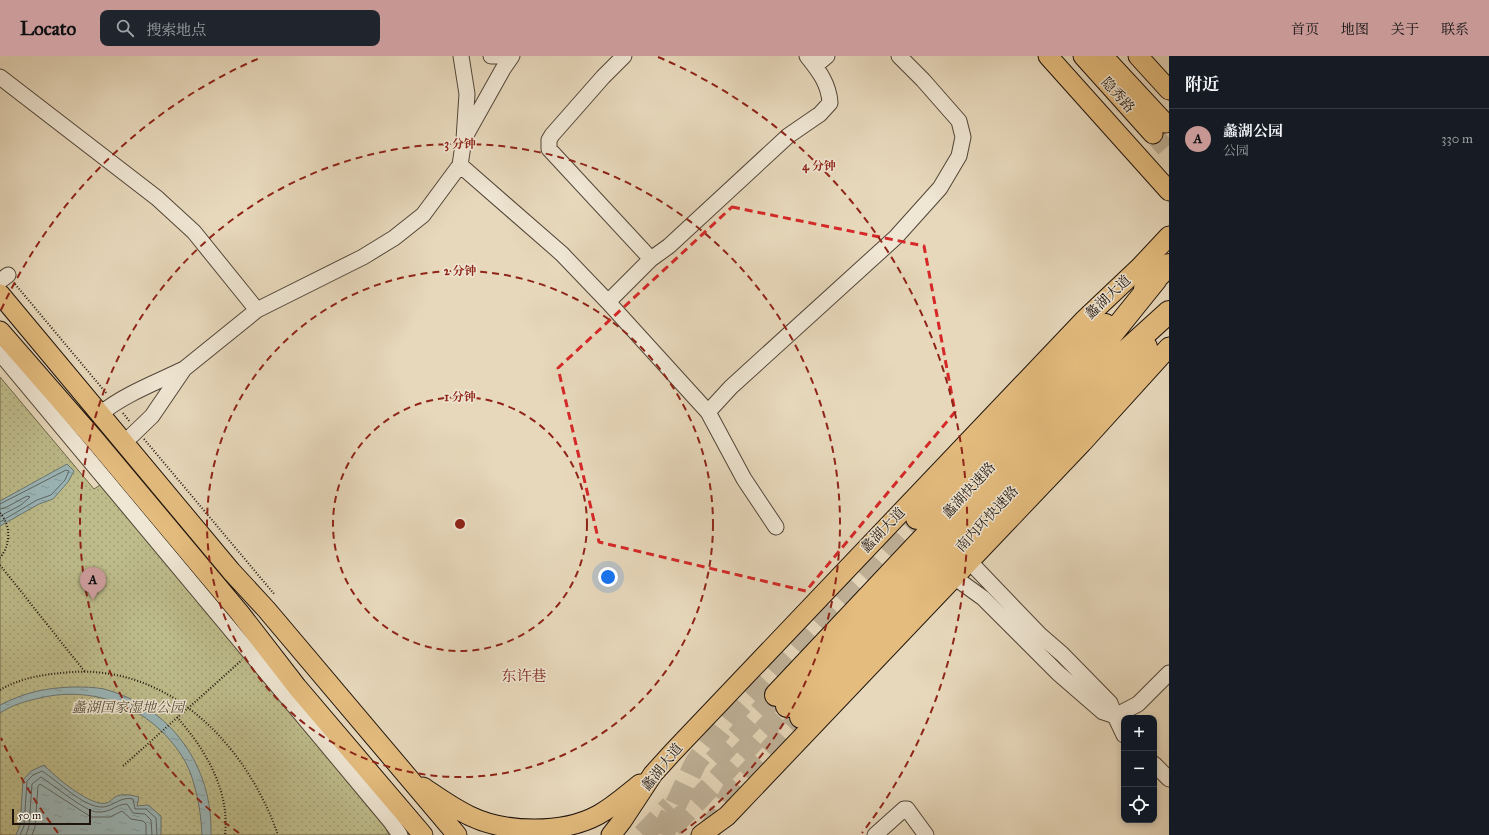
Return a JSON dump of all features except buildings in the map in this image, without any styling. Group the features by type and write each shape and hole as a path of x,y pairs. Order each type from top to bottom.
{"highway":[{"path":"917,518 1074,353 1162,272"},
{"name":"蠡湖快速路","path":"788,706 1086,366 1162,272"},
{"name":"蠡湖快速路","path":"788,706 1094,380 1169,312"},
{"name":"南内环快速路","path":"788,706 1110,394 1169,317"}],"main road":[{"path":"1048,56 1169,192"},
{"name":"隐秀路","path":"1082,56 1159,129 1103,56"},
{"path":"1138,56 1169,90"},
{"name":"蠡湖大道","path":"611,835 622,822 653,774 1083,321 1139,268 1169,236"},
{"path":"0,294 107,408 408,778 457,835"},
{"path":"0,331 91,435 239,612 297,687 423,835"},
{"path":"711,835 727,816 1082,443 1169,347"},
{"path":"408,778 470,816 513,828 545,829 579,822 597,815 653,774"},
{"path":"402,811 408,835"},
{"path":"701,835 727,816"}],"street":[{"path":"107,408 133,392 184,369 257,310 363,257 394,238 423,215 460,165 464,139 467,94 461,56"},
{"path":"491,56 498,56"},
{"path":"464,139 502,69 512,56"},
{"path":"624,56 603,77 552,135 549,140 549,149 652,259"},
{"path":"608,302 652,259 669,246 788,136 820,114 830,103 829,90 811,61 827,56"},
{"path":"708,412 731,387 896,237 940,188 959,156 963,137 959,121 923,80 899,56"},
{"path":"0,77 157,198 194,232 257,310"},
{"path":"460,165 562,254 608,302 708,412 744,479 776,527"},
{"path":"0,353 391,822 400,835"},
{"path":"131,437 152,416 184,369"},
{"path":"969,562 1040,635 1062,654 1110,703 1121,729"},
{"path":"954,577 983,598 1075,688 1103,712 1115,716 1138,704 1169,673"},
{"path":"1157,767 1169,779"},
{"path":"875,835 904,809 907,809 926,835"}],"path":[{"path":"4,278 131,437 279,600"},
{"path":"0,513 7,526 9,538 7,548 0,558"},
{"path":"0,565 85,672"},
{"path":"123,766 250,653"},
{"path":"0,690 8,684 40,676 85,672 99,672 128,678 157,688 188,707 214,731 239,759 258,788 269,810 278,835"},
{"path":"177,717 202,748 211,765 225,810 224,835"}],"highlighted area":[{"path":"732,207 924,246 955,412 806,591 599,542 558,368"}],"green space":[{"name":"蠡湖国家湿地公园","path":"0,377 94,489 103,483 382,821 389,835 0,835"}],"water":[{"path":"67,464 74,471 68,482 53,499 39,504 0,526 0,501"},
{"path":"92,687 104,689 128,698 149,710 168,725 183,743 196,763 205,786 210,810 211,835 202,835 197,797 189,769 185,761 172,743 158,728 141,715 123,705 103,698 82,695 61,695 30,700 0,713 0,705 18,697 53,688"},
{"path":"44,765 64,783 92,801 107,803 115,797 124,795 139,797 137,806 148,805 161,816 160,835 16,835 20,825 23,780 31,771"}],"tunnel":[{"path":"1153,134 1169,152"},
{"path":"664,835 667,823 696,762 738,709 917,518"},
{"path":"714,761 776,695"},
{"path":"672,827 787,706"},
{"path":"709,831 734,788 801,717"},
{"path":"643,835 671,806"}],"place":[{"name":"蠡湖公园","path":"93,600"}],"district":[{"name":"东许巷","path":"524,676"}]}
